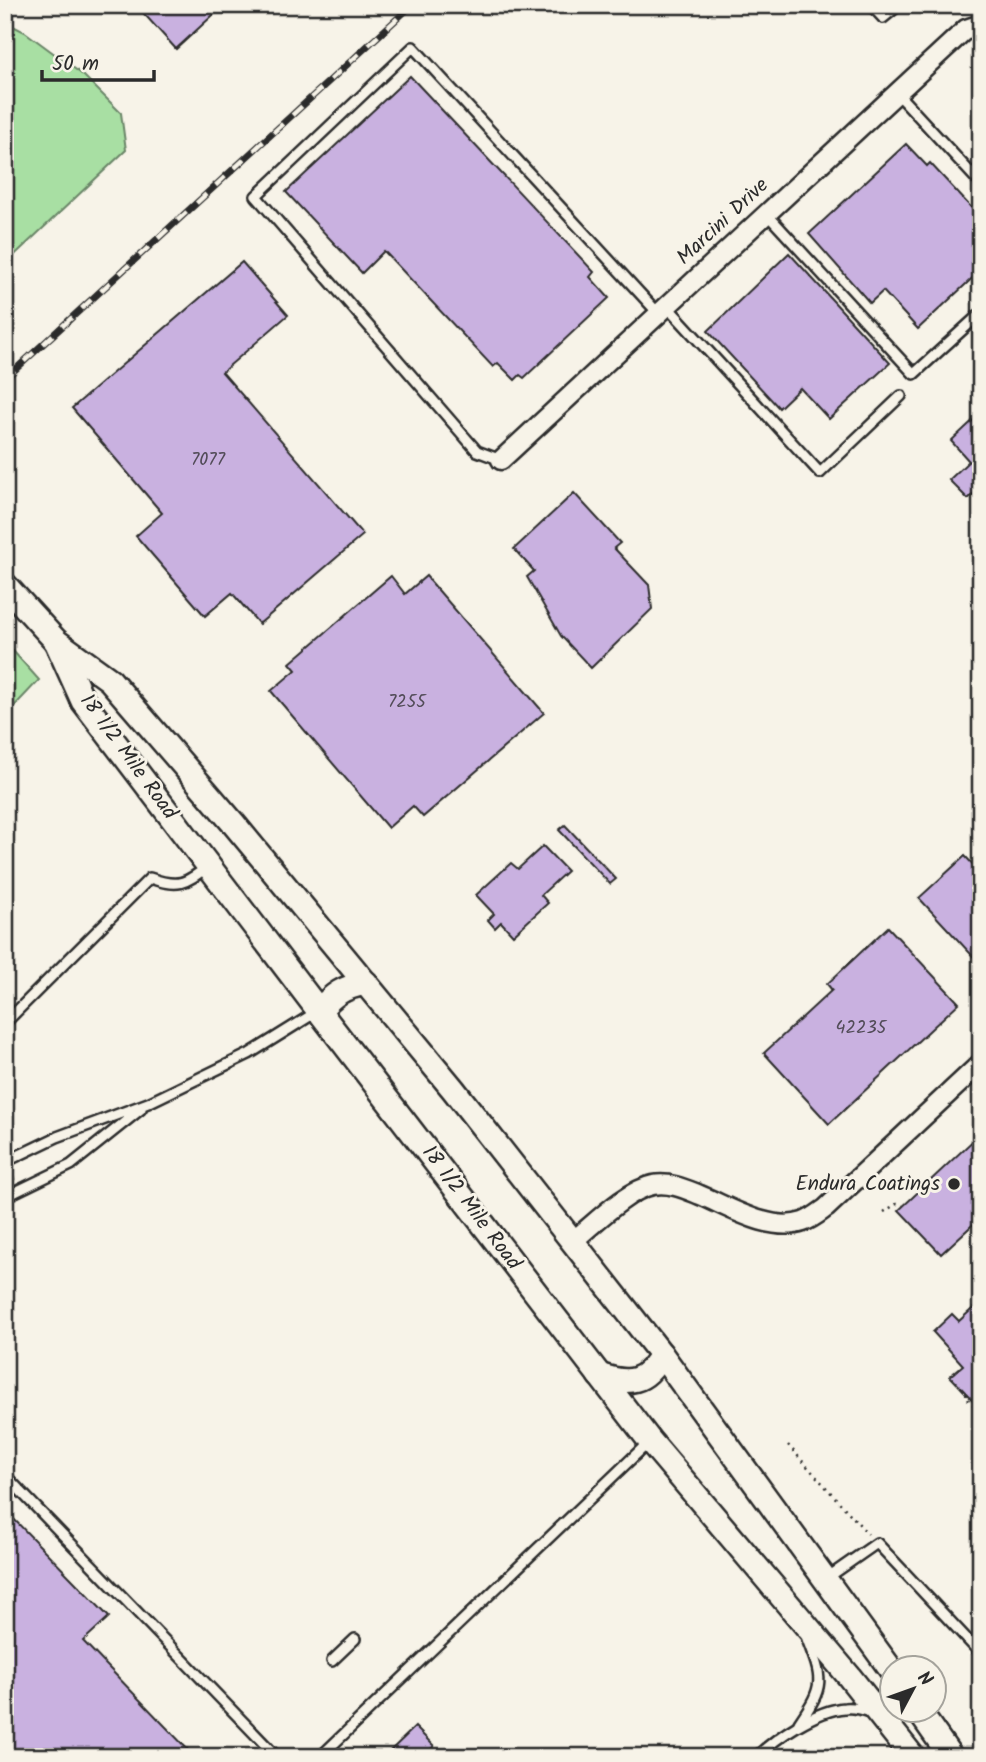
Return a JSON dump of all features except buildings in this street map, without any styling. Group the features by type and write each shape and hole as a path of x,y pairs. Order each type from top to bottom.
{"street":[{"name":"Marcini Drive","path":"500,460 966,29 981,24"},
{"name":"18 1/2 Mile Road","path":"5,585 56,641 110,680 366,984 661,1354 827,1578 879,1654"},
{"name":"18 1/2 Mile Road","path":"56,641 83,701 319,1011 650,1441 878,1712"},
{"path":"319,1011 332,995 342,989 366,984"},
{"path":"573,1241 622,1201 652,1185 670,1184 775,1223 803,1222 826,1208 981,1063"},
{"path":"599,1375 615,1380 638,1379 656,1365 661,1354"},
{"name":"18 1/2 Mile Road","path":"887,1724 912,1757"},
{"path":"928,1724 951,1757"}],"lane":[{"path":"871,5 883,18 899,5"},
{"path":"500,460 477,451 256,196 413,47 820,473 901,396"},
{"path":"897,93 981,184"},
{"path":"766,213 914,374 981,313"},
{"path":"5,1023 150,878 165,883 186,884 209,866"},
{"path":"5,1162 57,1138 148,1104 249,1054 319,1011"},
{"path":"5,1197 71,1165 148,1104"},
{"path":"320,1757 650,1441"},
{"path":"5,1475 276,1757"},
{"path":"827,1578 877,1543 981,1654"},
{"path":"756,1757 799,1723 820,1686 817,1665 797,1616"},
{"path":"332,1661 355,1639"},
{"path":"799,1723 841,1708 863,1710 878,1715"}],"path":[{"path":"884,1212 895,1204 903,1206"},
{"path":"967,1394 965,1396 981,1413"},
{"path":"788,1445 877,1543"}],"green space":[{"path":"5,22 25,32 83,75 121,113 126,150 5,264"},
{"path":"5,642 39,680 5,716"}],"railway":[{"path":"5,379 412,5"}],"place":[{"name":"Endura Coatings","path":"954,1184"}]}
